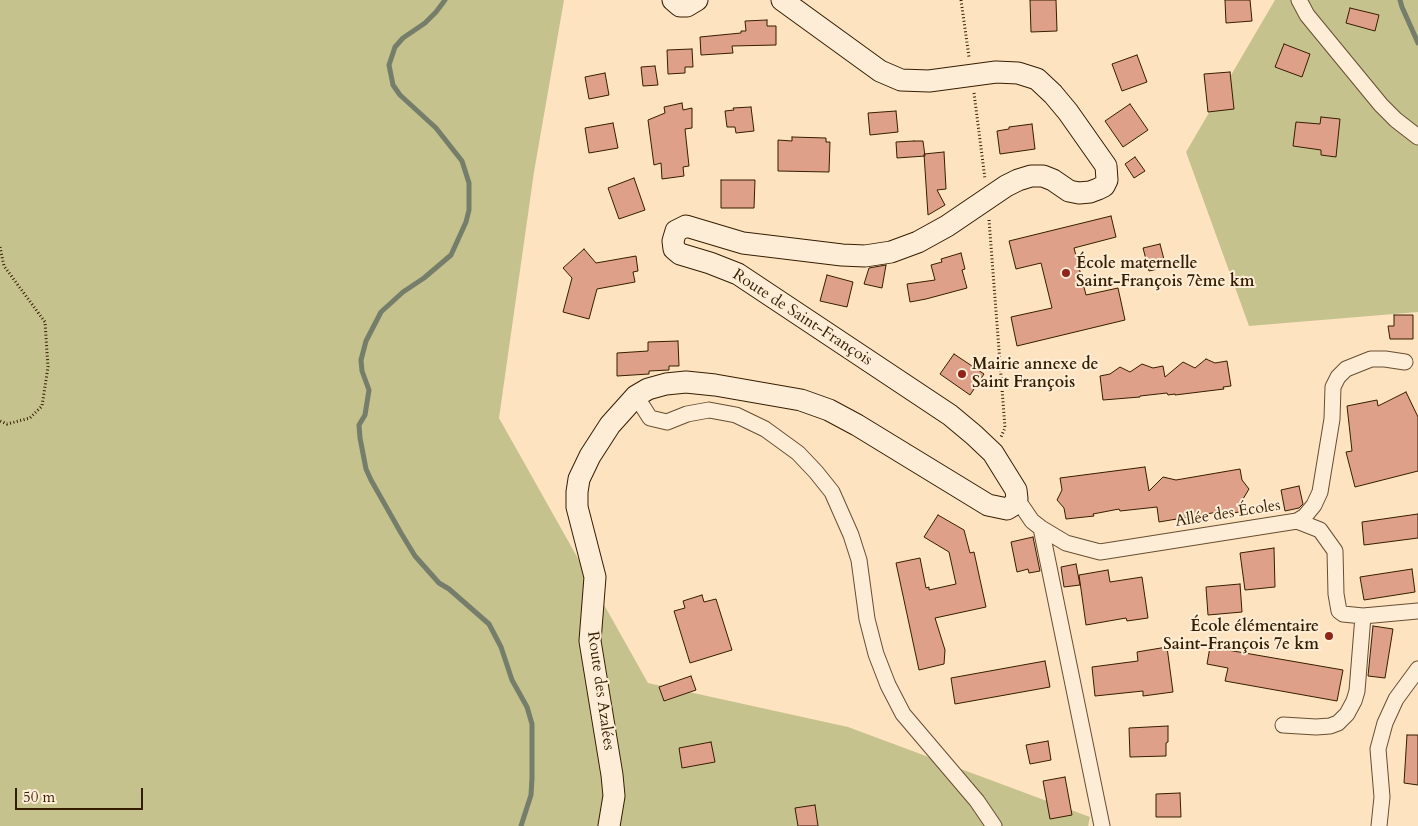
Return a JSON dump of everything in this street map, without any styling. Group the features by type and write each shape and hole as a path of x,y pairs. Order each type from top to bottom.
{"main road":[{"path":"672,0 680,6 687,6 698,0"},
{"name":"Route de Saint-François","path":"782,0 880,71 901,80 929,81 996,72 1018,73 1037,79 1068,112 1106,166 1108,174 1104,186 1090,192 1069,191 1053,180 1042,176 1031,176 1012,183 947,226 918,242 891,252 865,256 842,255 743,242 686,226 676,231 673,242 674,249 680,254 738,274 950,416 993,453 1016,490 1017,499"},
{"path":"636,396 648,389 666,384 686,382 715,385 801,400 829,410 857,424 988,505 1007,509 1017,499"},
{"name":"Route des Azalées","path":"609,826 614,796 612,775 590,641 594,577 578,507 577,492 579,479 590,456 610,425 636,396"}],"street":[{"path":"1299,0 1307,15 1381,105 1396,120 1418,137"},
{"name":"Allée des Écoles","path":"1017,499 1032,520 1041,528 1066,543 1100,552 1297,521 1305,516 1314,505 1320,492 1332,419 1332,387 1338,377 1346,369 1371,359 1405,362"},
{"path":"636,396 650,418 666,422 687,414 710,410 736,415 765,429 798,454 816,472 832,492 851,535 859,560 867,619 876,654 888,685 903,714 977,801 994,826"},
{"path":"1297,521 1320,530 1335,551 1338,611 1343,614 1363,616 1418,611"},
{"path":"1041,528 1102,826"},
{"path":"1283,726 1330,726 1338,723 1347,714 1357,690 1363,616"},
{"path":"1379,826 1382,797 1378,749 1385,723 1396,699 1418,669"}],"path":[{"path":"961,0 988,199 1005,428 993,453"},
{"path":"0,247 4,266 44,322 48,367 42,406 30,418 7,424 0,421"}],"shaded area":[{"path":"0,0 564,0 534,172 499,418 648,683 848,727 1090,817 1088,826 0,826"},
{"path":"1275,0 1418,0 1418,312 1249,326 1186,152"}],"building":[{"path":"1030,0 1056,0 1057,31 1031,32"},
{"path":"1225,0 1250,0 1252,21 1226,23"},
{"path":"1350,8 1379,15 1375,31 1346,23"},
{"path":"767,20 767,26 776,26 776,45 732,46 733,53 701,55 700,37 741,33 741,31 746,31 745,21"},
{"path":"1284,44 1310,54 1302,77 1275,67"},
{"path":"692,49 693,67 685,67 685,73 668,74 667,50"},
{"path":"1137,55 1147,82 1122,91 1112,64"},
{"path":"655,66 658,85 643,86 641,67"},
{"path":"1230,72 1234,109 1208,112 1204,74"},
{"path":"605,73 609,95 589,99 585,77"},
{"path":"682,103 683,110 692,108 692,128 685,129 689,166 683,167 684,176 662,179 661,163 654,165 648,120 665,113 664,107"},
{"path":"1130,104 1148,130 1123,147 1105,121"},
{"path":"751,107 754,131 736,133 735,127 727,127 725,111 734,110 733,108"},
{"path":"896,111 898,132 870,135 868,113"},
{"path":"1321,117 1340,119 1336,157 1321,155 1321,150 1293,146 1296,122 1320,124"},
{"path":"613,123 618,148 589,153 585,128"},
{"path":"1032,124 1035,149 1000,154 997,131 1009,129 1009,127"},
{"path":"792,137 826,138 826,142 830,142 829,172 778,171 778,140 792,141"},
{"path":"923,141 925,156 897,158 896,142"},
{"path":"944,152 946,189 937,190 945,205 928,215 924,154"},
{"path":"1135,157 1145,171 1134,178 1125,164"},
{"path":"634,178 645,210 619,219 608,188"},
{"path":"721,180 755,180 754,208 721,208"},
{"path":"1111,216 1116,237 1074,248 1086,295 1118,288 1125,320 1017,346 1011,317 1052,308 1041,263 1016,269 1009,241"},
{"path":"1160,244 1166,267 1149,271 1143,248"},
{"path":"584,249 596,263 636,256 638,271 633,272 635,282 597,289 589,319 563,312 572,278 563,268"},
{"path":"961,253 965,269 962,270 967,288 910,302 907,284 935,280 931,265 942,262 941,259"},
{"path":"886,265 882,288 864,284 869,268"},
{"path":"827,275 853,282 847,307 820,301"},
{"path":"1394,315 1413,315 1413,339 1390,339 1388,326 1394,326"},
{"path":"678,341 679,366 669,366 669,370 649,371 649,374 617,376 617,353 648,351 648,342"},
{"name":"Mairie annexe de Saint François","path":"954,354 984,374 970,395 940,374"},
{"path":"1206,359 1215,363 1227,361 1231,386 1223,387 1224,389 1175,395 1168,395 1167,393 1103,400 1100,376 1110,374 1120,367 1130,372 1142,364 1153,368 1163,366 1165,377 1183,362 1195,368"},
{"path":"1406,392 1418,417 1418,471 1355,487 1346,452 1352,451 1347,406 1377,400 1378,406"},
{"path":"1145,467 1149,491 1163,477 1176,480 1240,469 1242,480 1249,489 1243,499 1246,511 1219,515 1218,512 1159,522 1157,507 1120,511 1119,509 1093,514 1094,516 1066,519 1064,508 1057,500 1062,490 1060,478"},
{"path":"1299,486 1303,504 1299,508 1285,511 1281,490"},
{"path":"1418,514 1418,538 1364,545 1362,522"},
{"path":"938,515 964,530 970,553 974,552 986,607 935,618 945,650 944,664 919,670 896,563 920,558 926,588 929,587 929,590 956,584 949,552 924,537"},
{"path":"1033,537 1040,571 1029,573 1028,569 1017,572 1011,542"},
{"path":"1274,548 1275,587 1245,590 1240,553"},
{"path":"1076,564 1080,585 1064,587 1061,567"},
{"path":"1412,569 1415,592 1364,600 1360,577"},
{"path":"1108,570 1110,582 1142,577 1148,618 1127,621 1126,618 1086,625 1079,575"},
{"path":"1240,584 1242,612 1208,615 1206,587"},
{"path":"702,595 704,602 716,599 732,650 690,663 674,611 685,608 683,601"},
{"path":"1373,626 1393,629 1385,678 1368,676"},
{"path":"1167,647 1173,692 1143,696 1143,691 1095,696 1092,667 1138,661 1137,652"},
{"path":"1210,647 1343,670 1337,701 1225,681 1228,668 1207,664"},
{"path":"1045,661 1050,687 955,704 951,678"},
{"path":"691,676 696,690 664,701 659,687"},
{"path":"1168,726 1166,756 1130,757 1129,728"},
{"path":"1407,735 1418,735 1418,785 1404,783"},
{"path":"1048,741 1051,760 1030,764 1026,745"},
{"path":"711,742 715,762 682,768 679,748"},
{"path":"1065,777 1072,815 1050,819 1043,781"},
{"path":"1180,793 1181,817 1156,817 1156,794"},
{"path":"815,805 818,826 798,826 795,808"}],"waterway":[{"path":"445,0 425,23 403,38 395,47 389,65 393,85 400,95 436,128 462,161 469,183 469,210 466,222 451,255 424,278 403,292 381,312 366,341 361,360 362,371 369,390 365,415 359,425 360,438 366,469 371,480 415,556 439,583 449,589 489,624 501,647 512,680 527,707 532,724 532,778 531,795 521,826"},
{"path":"1400,0 1418,43"}],"place":[{"name":"École maternelle Saint-François 7ème km","path":"1066,273"},
{"name":"Mairie annexe de Saint François","path":"962,374"},
{"name":"École élémentaire Saint-François 7e km","path":"1329,636"}]}
